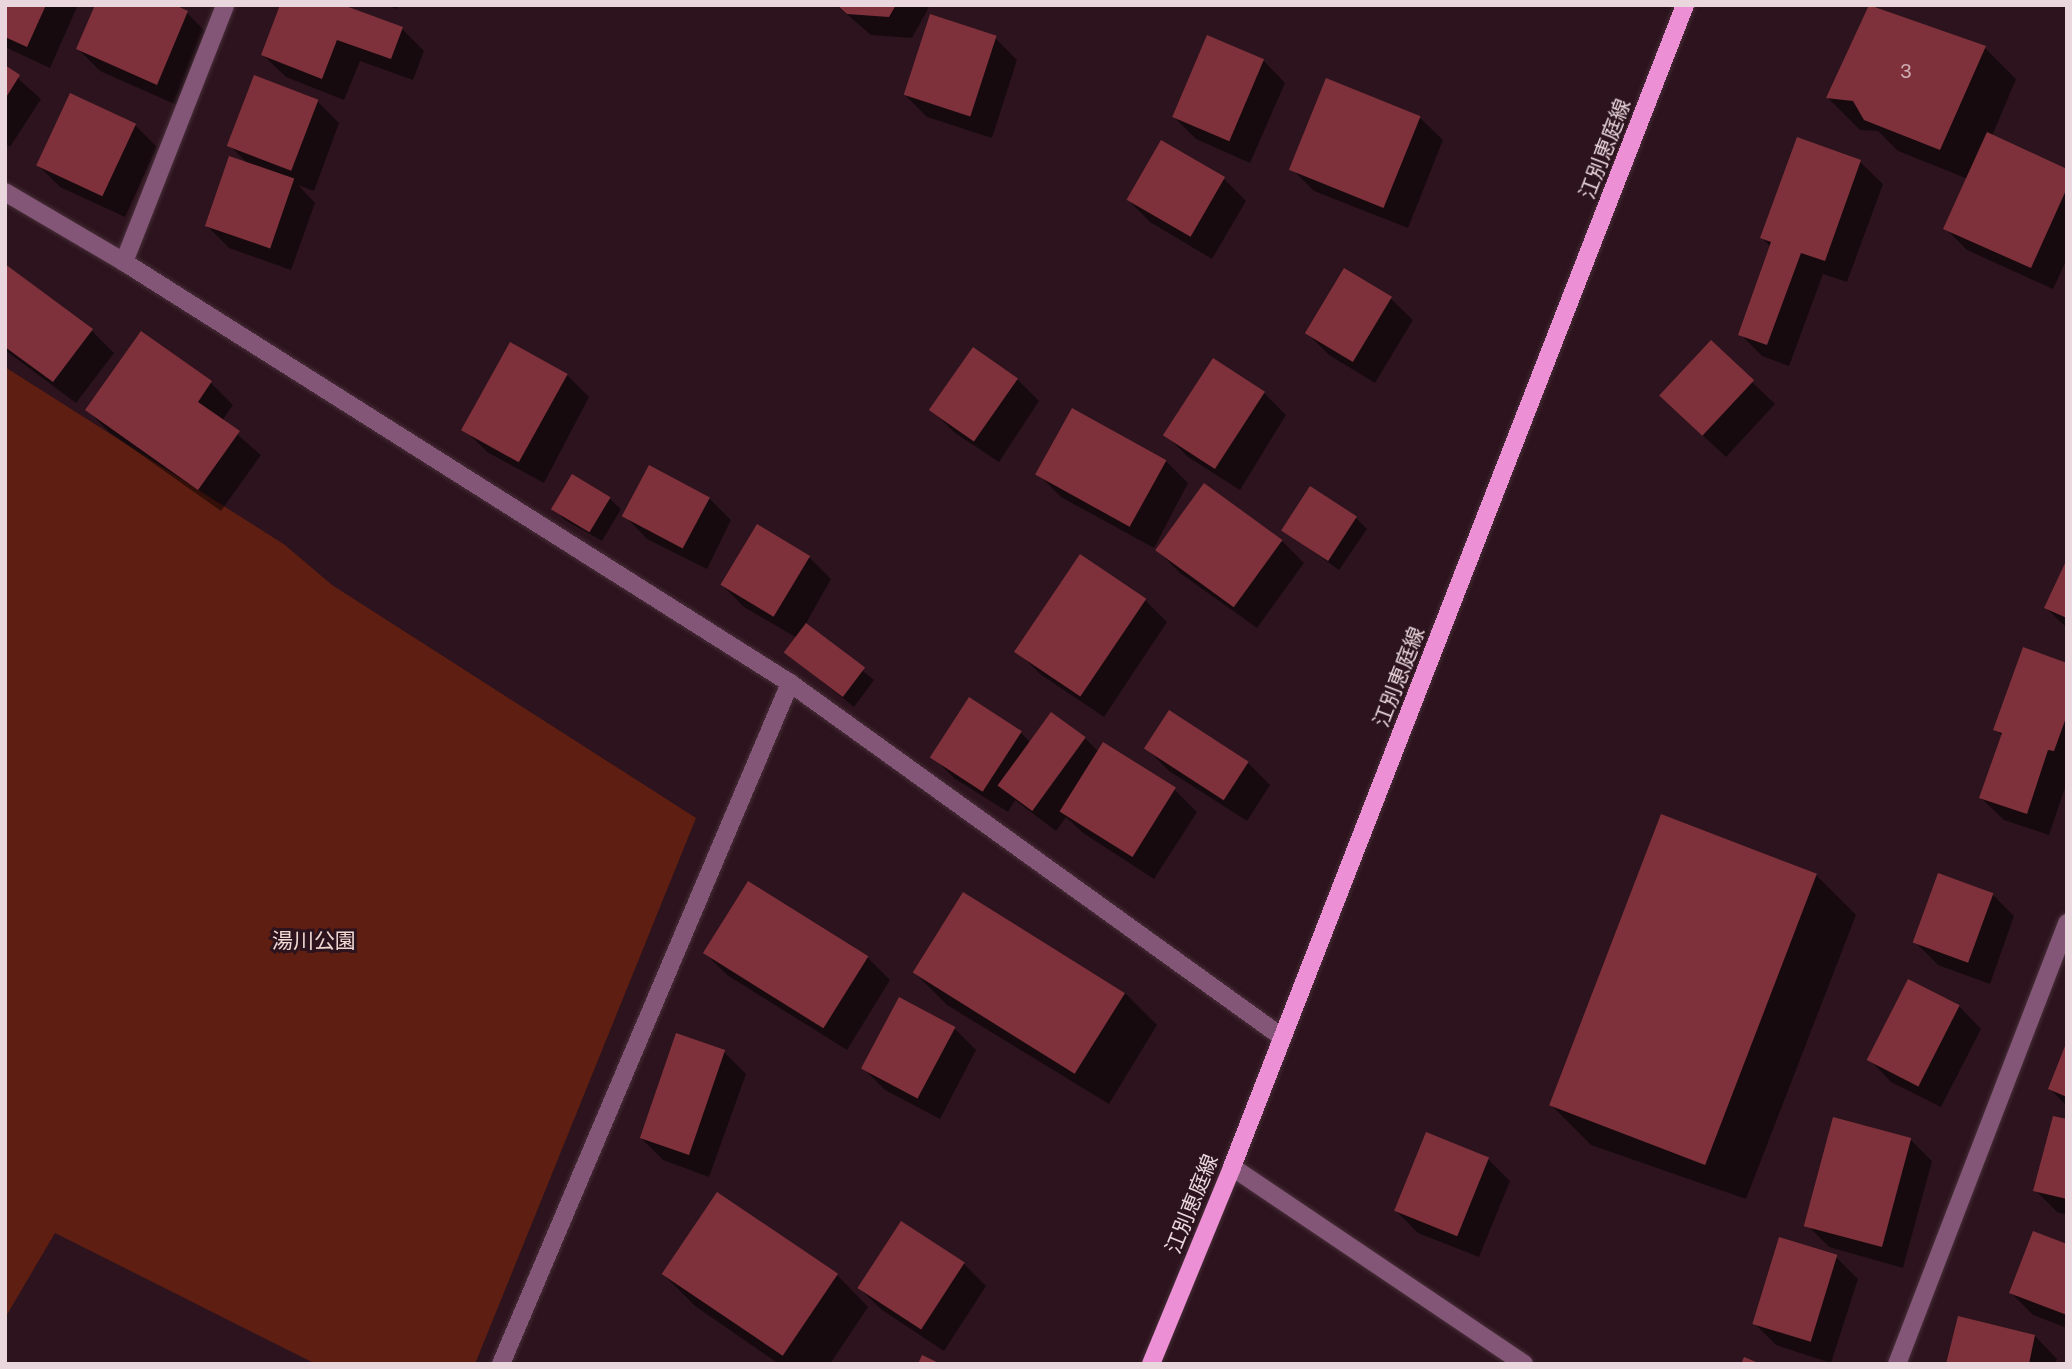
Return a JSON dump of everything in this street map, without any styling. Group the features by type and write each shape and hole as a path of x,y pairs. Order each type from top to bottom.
{"main road":[{"name":"江別恵庭線","path":"1151,1364 1232,1167 1685,5"}],"street":[{"path":"124,262 225,5"},
{"path":"5,192 124,262 790,683 1282,1037"},
{"path":"501,1364 790,683"},
{"path":"1897,1364 2067,923"},
{"path":"1232,1167 1524,1364"}],"green space":[{"name":"湯川公園","path":"5,367 285,545 332,585 696,818 475,1364 316,1364 55,1233 5,1318"}],"building":[{"path":"5,5 46,5 27,47 5,37"},
{"path":"95,5 175,5 188,11 157,85 76,49"},
{"path":"280,5 343,5 403,27 391,59 337,40 322,79 261,55"},
{"path":"837,5 896,5 889,17 847,14"},
{"path":"1869,5 1986,46 1940,150 1864,120 1853,101 1826,98"},
{"path":"930,14 997,36 970,116 904,95"},
{"path":"1207,35 1264,59 1229,141 1172,117"},
{"path":"5,65 20,75 5,99"},
{"path":"254,75 318,100 291,171 227,146"},
{"path":"1326,78 1421,116 1383,208 1289,170"},
{"path":"70,93 136,124 102,196 36,166"},
{"path":"1987,132 2067,169 2067,188 2031,268 1943,229"},
{"path":"1797,137 1861,160 1825,261 1801,253 1767,345 1738,335 1771,242 1760,238"},
{"path":"1161,140 1225,177 1191,237 1126,200"},
{"path":"229,156 294,178 270,248 205,226"},
{"path":"5,264 93,329 53,382 5,347"},
{"path":"1344,268 1392,297 1353,362 1305,333"},
{"path":"141,331 212,381 198,402 240,431 198,490 85,410"},
{"path":"1711,340 1754,380 1702,436 1659,396"},
{"path":"510,342 568,374 519,462 461,430"},
{"path":"973,347 1018,379 974,442 929,410"},
{"path":"1213,358 1265,392 1215,469 1163,435"},
{"path":"1072,408 1166,460 1130,527 1035,474"},
{"path":"649,465 710,497 683,549 622,516"},
{"path":"572,474 611,497 589,532 551,509"},
{"path":"1204,483 1282,540 1234,607 1155,550"},
{"path":"1310,486 1357,516 1328,561 1281,530"},
{"path":"757,524 810,556 774,617 720,585"},
{"path":"1080,554 1146,599 1080,697 1014,652"},
{"path":"2067,559 2067,618 2044,608"},
{"path":"806,623 865,668 843,697 784,653"},
{"path":"2023,647 2067,663 2067,715 2054,751 2048,750 2027,814 1979,798 2002,733 1993,730"},
{"path":"969,697 1022,731 983,792 930,757"},
{"path":"1169,710 1249,762 1224,800 1144,749"},
{"path":"1051,712 1086,737 1032,811 998,786"},
{"path":"1103,742 1176,788 1132,857 1060,812"},
{"path":"1661,814 1817,874 1705,1165 1549,1105"},
{"path":"1938,873 1993,893 1968,963 1913,943"},
{"path":"748,881 868,956 823,1028 703,953"},
{"path":"963,892 1125,993 1075,1074 913,973"},
{"path":"1908,979 1960,1005 1918,1086 1867,1060"},
{"path":"899,997 956,1027 917,1099 861,1069"},
{"path":"676,1033 725,1050 689,1155 640,1138"},
{"path":"2067,1041 2067,1097 2048,1089"},
{"path":"2053,1116 2067,1119 2067,1199 2033,1191"},
{"path":"1833,1117 1911,1138 1882,1247 1804,1226"},
{"path":"1426,1132 1489,1157 1457,1236 1394,1211"},
{"path":"717,1192 838,1274 783,1356 662,1274"},
{"path":"901,1221 965,1262 921,1329 857,1288"},
{"path":"2033,1231 2067,1244 2067,1315 2009,1293"},
{"path":"1779,1237 1837,1255 1811,1342 1752,1324"},
{"path":"1958,1316 2035,1335 2029,1364 1946,1364"},
{"path":"922,1355 941,1364 918,1364"},
{"path":"1744,1357 1761,1364 1741,1364"}]}
